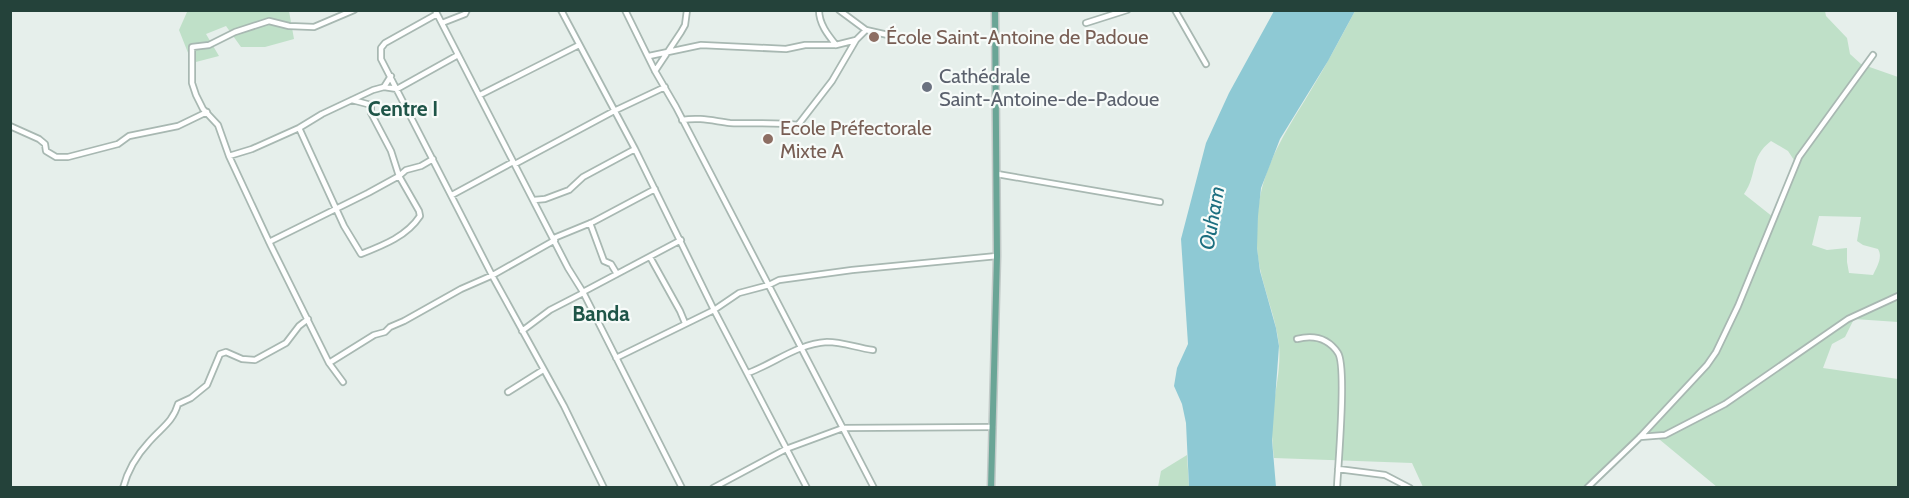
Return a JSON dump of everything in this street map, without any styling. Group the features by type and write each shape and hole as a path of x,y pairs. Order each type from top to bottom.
{"main road":[{"path":"991,488 997,256 995,10"}],"street":[{"path":"343,382 329,363 269,242 229,156 218,125 203,109 192,83 192,47 209,45 236,32 269,21 289,26 314,27 354,10"},
{"path":"442,23 465,14 467,10"},
{"path":"561,10 635,148 714,310 807,488"},
{"path":"625,10 874,488"},
{"path":"655,71 685,26 687,10"},
{"path":"819,10 819,17 825,31 836,45"},
{"path":"839,10 866,30 888,35"},
{"path":"1086,23 1127,10"},
{"path":"1175,10 1206,64"},
{"path":"604,488 564,406 522,332 381,59 381,48 386,43 436,12 583,292 682,488"},
{"path":"682,120 698,118 731,123 798,124 832,81 856,40 866,30"},
{"path":"649,56 701,45 786,49 805,45 836,45 856,40"},
{"path":"480,95 579,45"},
{"path":"229,156 252,149 299,128 322,114 373,90 384,87 397,89 458,55"},
{"path":"1587,488 1640,437 1707,365 1716,352 1738,306 1799,157 1873,55"},
{"path":"384,87 391,76"},
{"path":"452,195 665,87"},
{"path":"299,128 344,226 361,254 396,239 400,233 412,227 420,216 371,113 371,105 352,100"},
{"path":"10,126 39,139 45,144 46,151 56,157 68,157 118,144 129,136 177,126 207,112"},
{"path":"534,200 545,199 568,190 583,177 635,148"},
{"path":"269,242 399,176 406,170 421,166 433,159"},
{"path":"997,174 1160,202"},
{"path":"329,363 374,335 385,332 460,288 493,275 555,239 656,189"},
{"path":"590,223 604,261 611,264 617,274"},
{"path":"522,332 550,310 681,240"},
{"path":"616,358 714,310 739,293 779,280 997,256"},
{"path":"650,257 685,323"},
{"path":"1640,437 1665,435 1725,404 1848,319 1899,296"},
{"path":"123,488 128,469 148,443 174,416 177,404 191,398 207,385 220,354 226,352 242,359 255,360 286,343 299,326 308,319"},
{"path":"1297,339 1318,337 1329,343 1340,354 1342,393 1337,488"},
{"path":"748,373 800,347 827,342 850,344 857,348 873,350"},
{"path":"508,392 543,370"},
{"path":"713,488 786,449 843,428 993,427"},
{"path":"1338,469 1385,475 1410,488"}],"green space":[{"path":"184,11 289,11 294,39 265,47 241,47 226,26 206,34 219,56 192,63 179,30 187,12"},
{"path":"1355,11 1825,11 1826,16 1847,38 1850,54 1861,64 1898,77 1898,322 1854,319 1845,337 1832,344 1823,368 1898,379 1898,487 1717,487 1648,430 1593,485 1596,487 1423,487 1412,463 1274,458 1272,421 1279,369 1279,345 1258,260 1257,225 1260,195 1276,150","holes":["1771,141 1788,151 1794,160 1773,217 1744,194 1759,154","1819,216 1861,217 1857,241 1878,249 1880,255 1873,275 1849,273 1847,248 1827,250 1812,245"]},
{"path":"1187,455 1189,487 1158,487 1161,471"}],"water":[{"name":"Ouham","path":"1274,11 1355,11 1328,61 1280,139 1261,188 1257,248 1260,271 1279,346 1272,440 1276,487 1189,487 1186,423 1182,404 1174,386 1177,368 1188,344 1181,239 1206,143 1229,93"}],"place":[{"name":"École Saint-Antoine de Padoue","path":"874,37"},
{"name":"Cathédrale Saint-Antoine-de-Padoue","path":"927,87"},
{"name":"Ecole Préfectorale Mixte A","path":"768,139"}],"district":[{"name":"Centre I","path":"403,109"},
{"name":"Banda","path":"601,314"}]}
